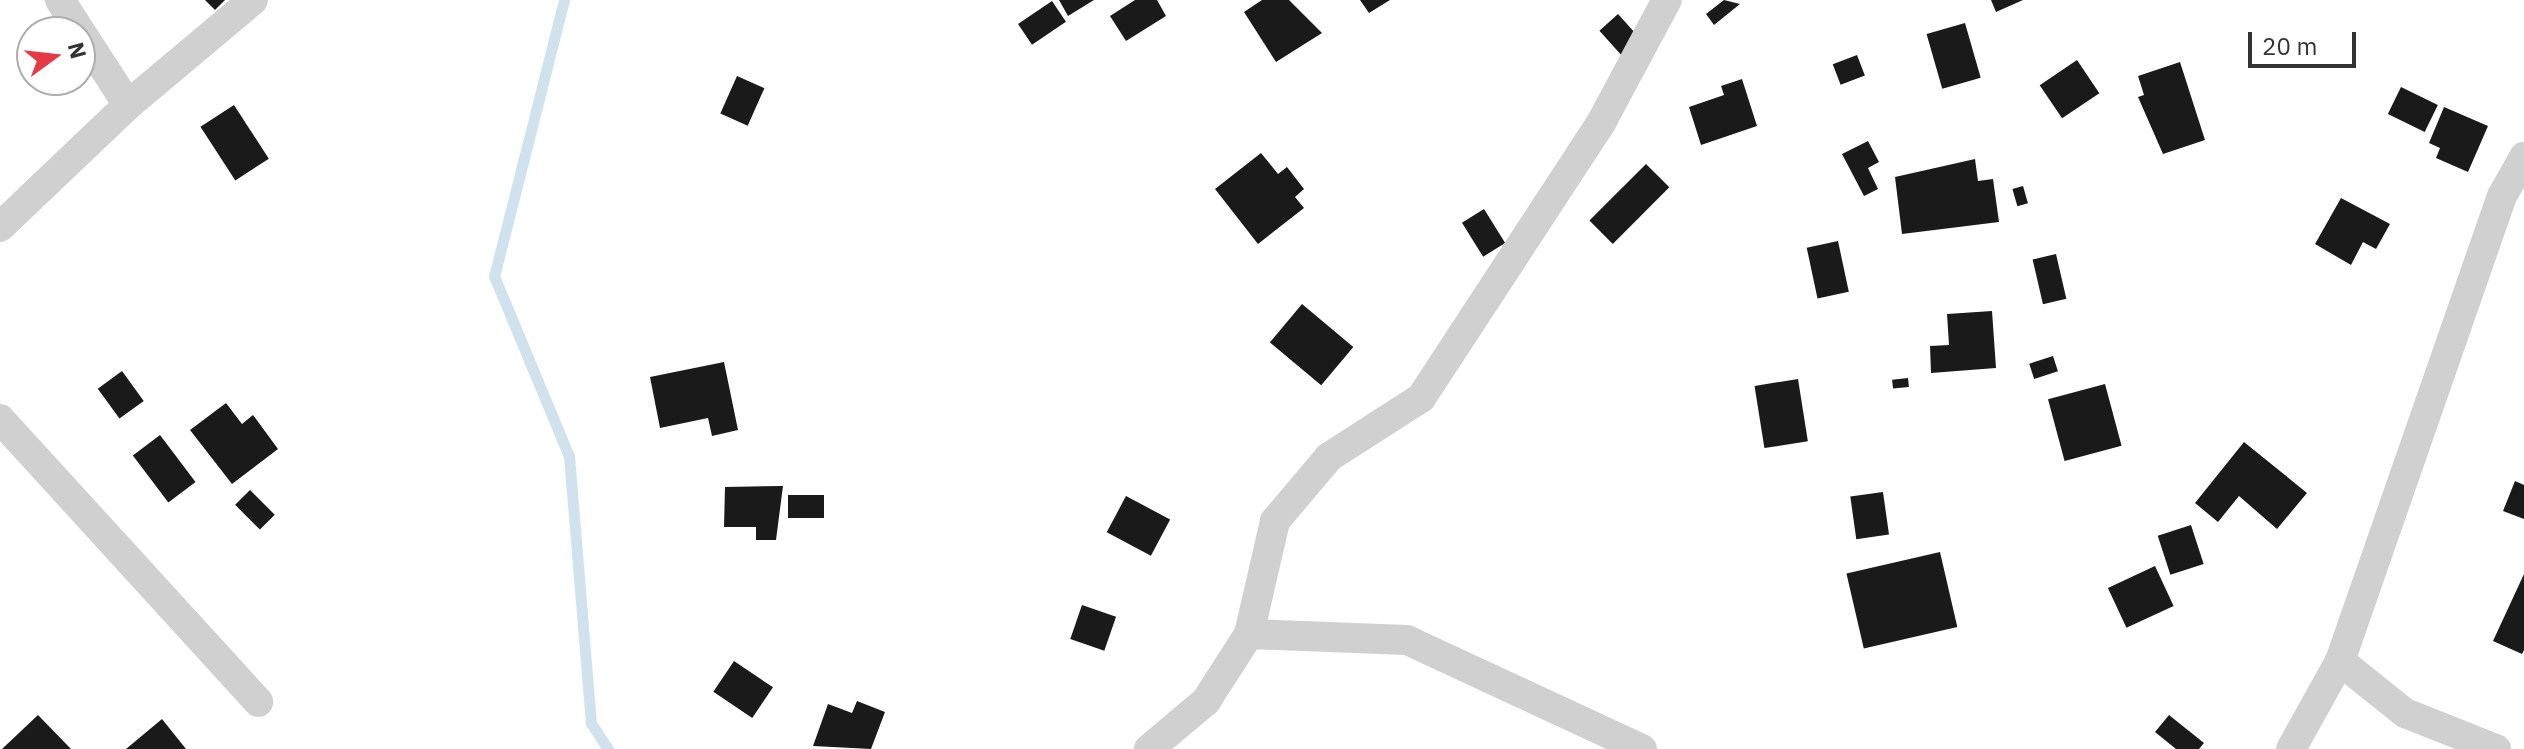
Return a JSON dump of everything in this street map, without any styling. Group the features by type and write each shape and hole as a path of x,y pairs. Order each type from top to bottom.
{"street":[{"path":"60,0 128,105"},
{"path":"0,227 128,105 253,0"},
{"path":"1149,749 1206,701 1249,634 1275,521 1329,457 1421,398 1602,121 1667,0"},
{"path":"2291,749 2340,661 2491,226 2524,157"},
{"path":"0,419 258,702"},
{"path":"1249,634 1407,640 1642,749"},
{"path":"2340,661 2405,713 2430,749"},
{"path":"2405,713 2496,749"}],"building":[{"path":"205,0 225,0 215,10"},
{"path":"1059,0 1094,0 1068,16"},
{"path":"1135,0 1157,0 1166,16 1126,41 1110,16"},
{"path":"1262,0 1289,0 1322,33 1276,62 1244,12"},
{"path":"1360,0 1390,0 1369,13"},
{"path":"1724,0 1740,4 1714,25 1706,14"},
{"path":"1991,0 2023,0 1996,12"},
{"path":"1052,1 1066,22 1032,45 1018,24"},
{"path":"1618,14 1644,43 1626,60 1599,31"},
{"path":"1965,23 1981,78 1942,89 1927,34"},
{"path":"1857,55 1865,76 1841,85 1833,64"},
{"path":"2077,60 2099,93 2062,118 2040,85"},
{"path":"2180,62 2205,140 2163,154 2138,97 2144,95 2138,76"},
{"path":"737,76 764,88 748,126 720,113"},
{"path":"1742,79 1757,126 1701,145 1689,107 1724,95 1721,86"},
{"path":"2401,87 2438,105 2425,132 2388,114"},
{"path":"234,105 269,159 235,180 200,127"},
{"path":"2444,107 2488,126 2468,172 2436,158 2440,148 2429,143"},
{"path":"1868,141 1879,162 1868,168 1878,189 1864,196 1842,154"},
{"path":"1261,153 1278,174 1287,167 1304,189 1295,197 1304,208 1258,244 1215,189"},
{"path":"1975,159 1978,181 1993,179 1999,222 1902,234 1895,177"},
{"path":"1646,164 1669,187 1613,244 1589,221"},
{"path":"2023,186 2028,203 2017,206 2012,189"},
{"path":"2341,198 2390,224 2376,249 2363,242 2351,265 2315,244"},
{"path":"1484,209 1505,243 1483,257 1462,223"},
{"path":"1838,241 1849,292 1818,299 1807,248"},
{"path":"2056,254 2066,299 2043,304 2033,259"},
{"path":"1302,304 1353,347 1321,385 1270,342"},
{"path":"1992,311 1996,368 1931,373 1930,346 1949,345 1947,314"},
{"path":"2053,356 2058,371 2034,379 2029,364"},
{"path":"724,362 738,430 712,436 708,418 660,428 650,377"},
{"path":"122,371 144,401 119,419 98,389"},
{"path":"1908,378 1909,387 1893,389 1892,380"},
{"path":"1798,379 1808,441 1764,448 1755,386"},
{"path":"2105,384 2122,446 2065,461 2048,399"},
{"path":"226,403 242,424 253,415 278,449 232,484 190,430"},
{"path":"160,435 196,482 168,503 133,455"},
{"path":"2244,442 2307,493 2277,529 2239,496 2218,522 2195,503"},
{"path":"2515,481 2524,485 2524,519 2503,511"},
{"path":"783,486 776,540 756,540 756,527 724,527 725,487"},
{"path":"250,490 275,515 260,530 235,505"},
{"path":"1883,492 1889,535 1856,539 1850,497"},
{"path":"788,495 824,495 824,518 788,518"},
{"path":"1126,496 1170,519 1151,556 1107,532"},
{"path":"2191,525 2204,564 2170,575 2158,536"},
{"path":"1940,552 1957,627 1864,649 1846,574"},
{"path":"2155,566 2174,606 2126,628 2108,588"},
{"path":"2524,574 2524,650 2522,654 2493,641"},
{"path":"1082,605 1116,617 1104,651 1070,639"},
{"path":"734,661 773,687 752,718 713,692"},
{"path":"857,701 885,712 871,749 813,746 828,704 852,713"},
{"path":"38,715 71,749 2,749"},
{"path":"2169,715 2204,743 2199,749 2176,749 2155,732"},
{"path":"162,719 186,749 126,749"}],"waterway":[{"path":"564,0 494,276 569,456 591,723 608,749"}]}
